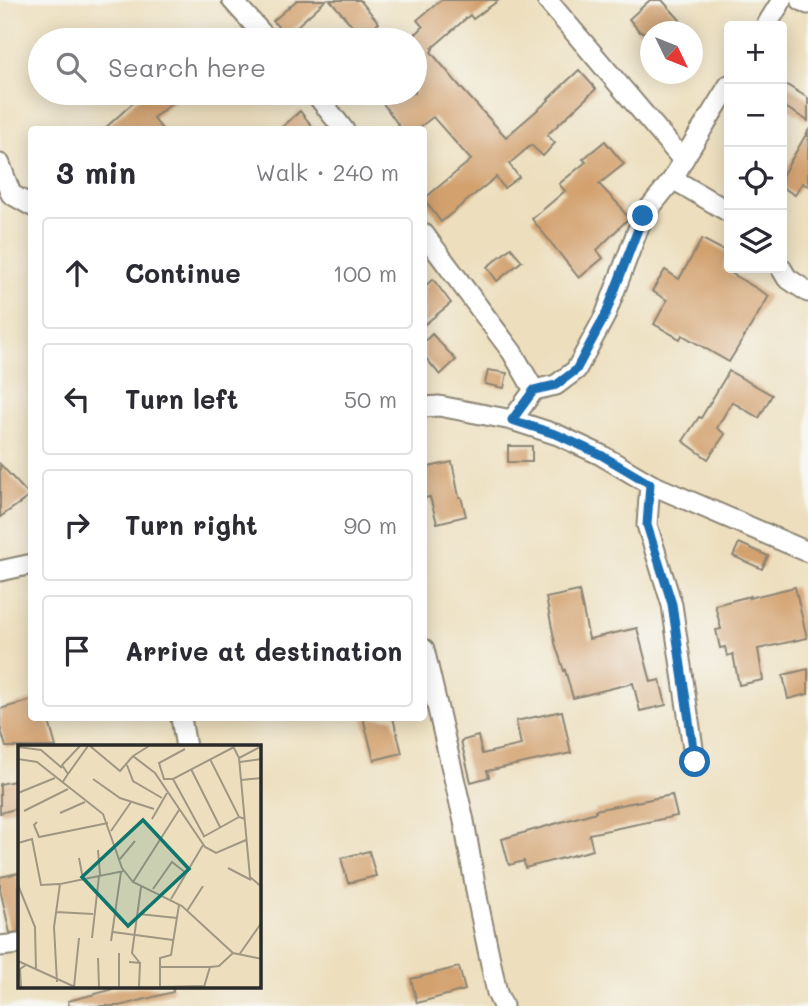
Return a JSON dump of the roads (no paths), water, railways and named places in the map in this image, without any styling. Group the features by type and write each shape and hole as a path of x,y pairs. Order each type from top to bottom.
{"street":[{"path":"232,0 257,28"},
{"path":"547,0 683,160"},
{"path":"769,21 782,0"},
{"path":"801,0 808,4"},
{"path":"512,420 534,390 556,385 576,370 605,316 643,216 673,179 724,93"},
{"path":"324,105 341,126"},
{"path":"0,164 6,197 28,205"},
{"path":"673,179 726,210"},
{"path":"427,238 512,352 534,390"},
{"path":"784,273 808,292"},
{"path":"427,407 439,406 512,420 558,435 601,455 650,484 808,552"},
{"path":"650,484 647,525 672,604 695,762"},
{"path":"0,571 28,565"},
{"path":"427,662 464,821 497,993 503,1006"},
{"path":"182,721 186,745"},
{"path":"0,946 18,944"}]}
